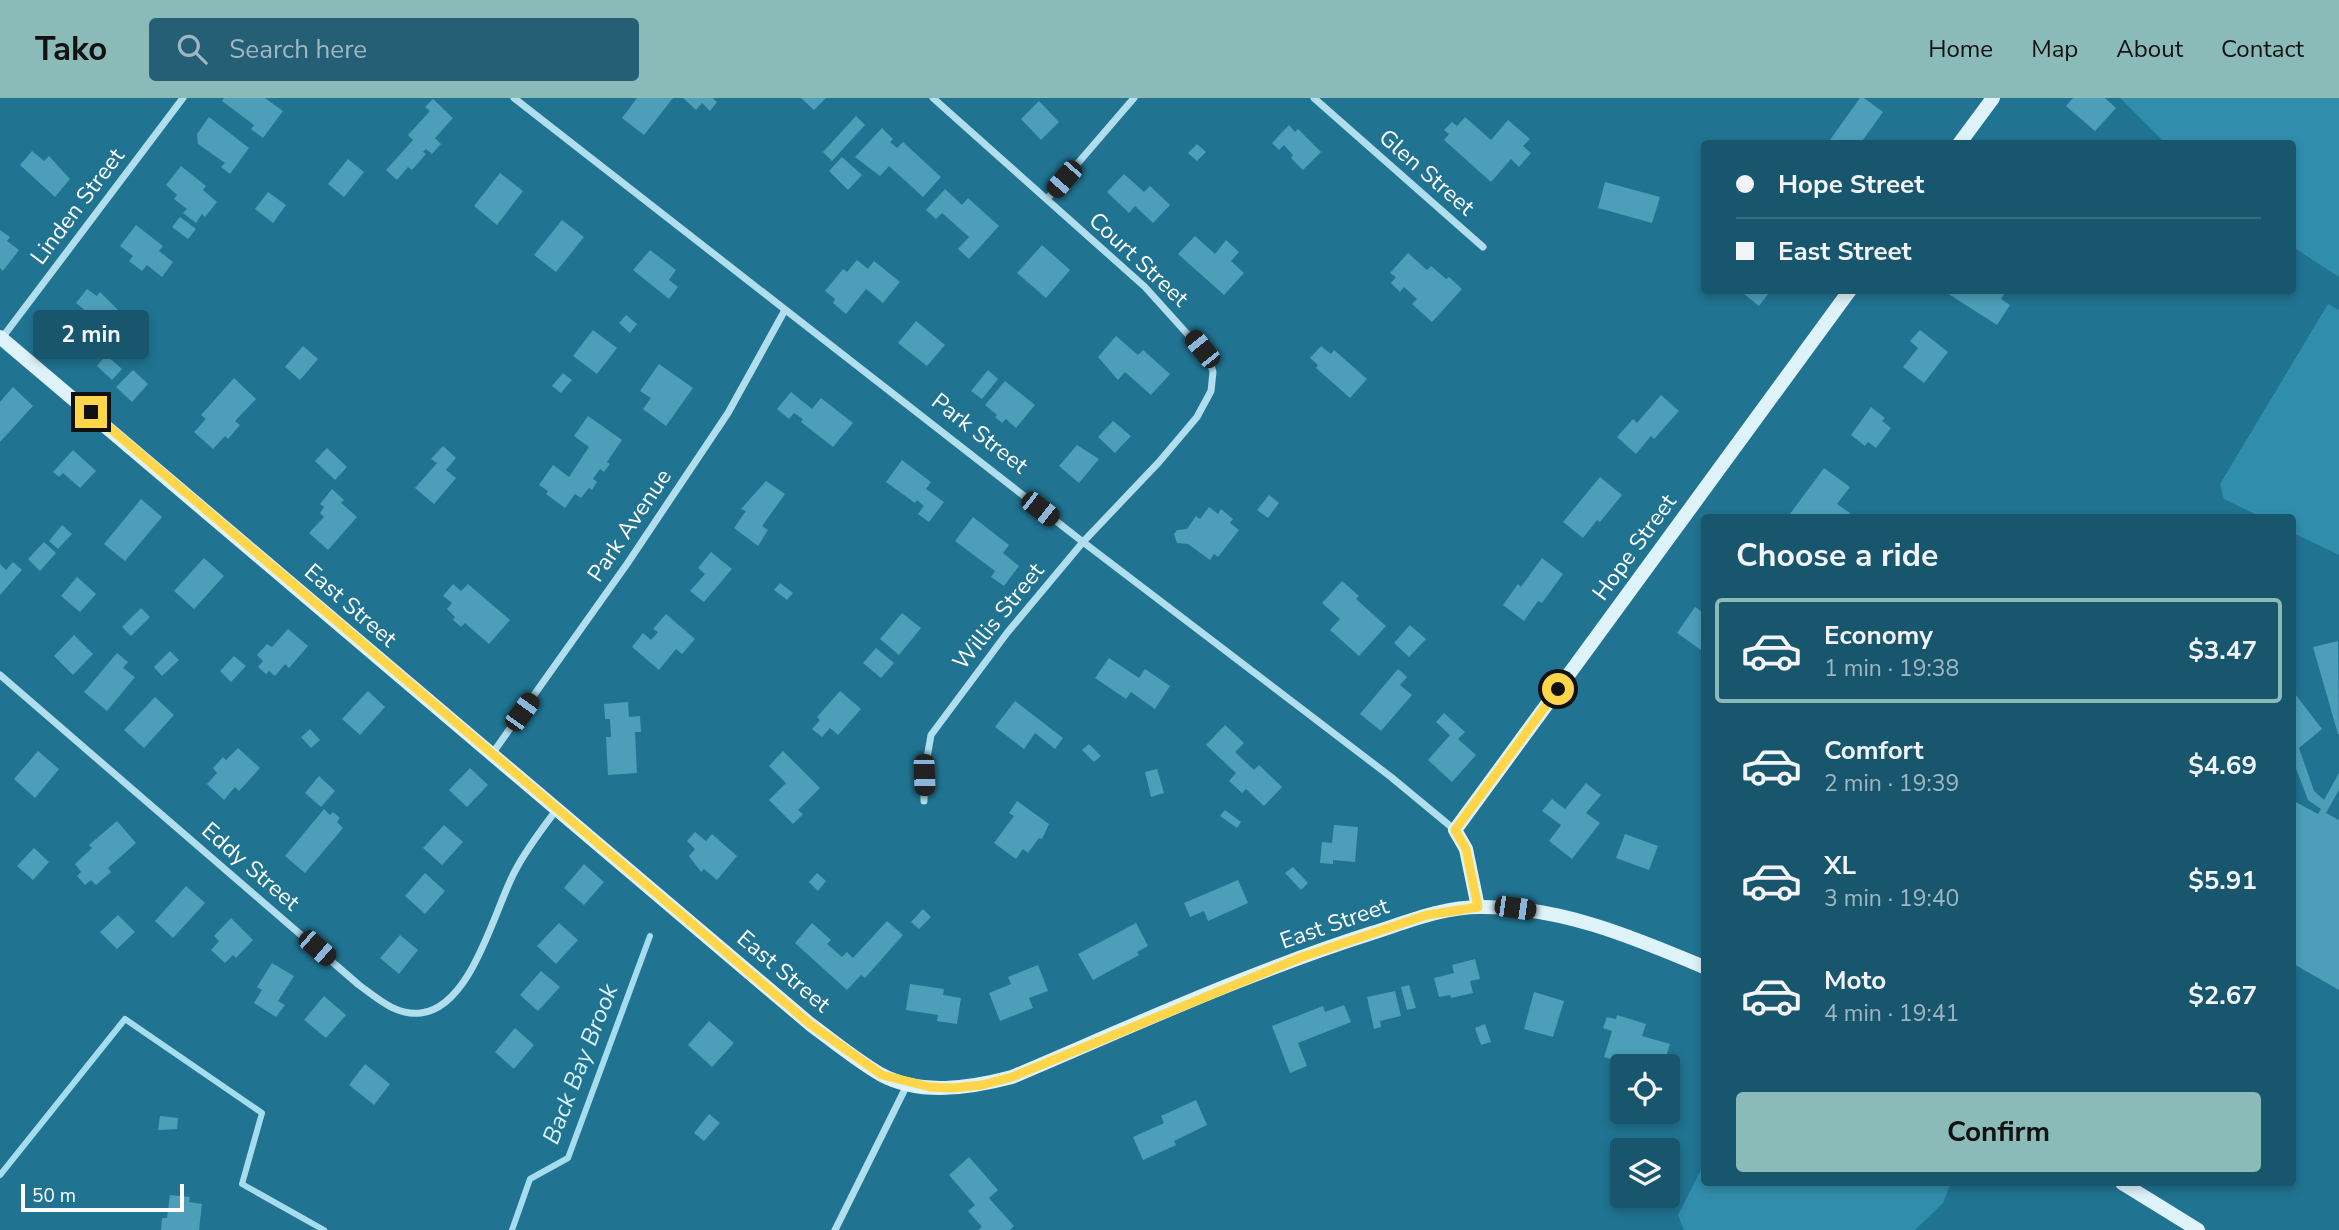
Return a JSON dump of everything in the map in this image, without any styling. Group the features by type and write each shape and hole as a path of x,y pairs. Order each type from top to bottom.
{"main road":[{"path":"1962,140 1993,98"},
{"name":"Hope Street","path":"1455,830 1847,294"},
{"name":"East Street","path":"1,337 810,1024 882,1075 908,1083 952,1088 1012,1077 1302,957 1427,915 1478,907 1553,913 1642,942 1701,966"},
{"name":"Park Street","path":"1455,830 1466,849 1478,907"},
{"path":"2127,1186 2198,1230"}],"street":[{"name":"Linden Street","path":"1,337 183,98"},
{"name":"Park Street","path":"514,98 1083,542 1391,777 1455,830"},
{"name":"Court Street","path":"933,98 1145,286 1209,358 1213,372"},
{"path":"1046,199 1134,98"},
{"name":"Glen Street","path":"1314,98 1483,247"},
{"name":"Park Avenue","path":"492,754 627,564 728,413 785,310"},
{"name":"Willis Street","path":"925,801 924,775 931,735 1007,633 1083,542 1159,462 1197,417 1211,391 1213,372"},
{"name":"Eddy Street","path":"0,676 359,985 389,1007 409,1012 422,1013 442,1004 468,978 515,872 532,842 557,808"},
{"path":"835,1230 908,1083"}],"shaded area":[{"path":"2120,98 2339,98 2339,277 2296,249 2296,140 2162,140"},
{"path":"2328,304 2339,310 2339,555 2296,534 2296,514 2255,514 2224,499 2220,484"},
{"path":"1701,1170 1701,1186 1950,1186 1943,1203 1915,1230 1684,1230 1678,1215"}],"building":[{"path":"224,98 265,98 283,111 263,138 251,129 254,125 222,101"},
{"path":"637,98 673,98 644,135 622,118"},
{"path":"683,98 713,98 717,102 710,111 702,103 696,110"},
{"path":"801,98 826,98 814,110"},
{"path":"1860,98 1883,112 1863,140 1830,140"},
{"path":"2073,98 2105,98 2116,108 2095,131 2066,106"},
{"path":"433,99 453,118 435,138 441,144 432,154 426,149 423,152 426,154 412,170 408,167 397,180 386,170 413,140 408,135 430,111 425,107"},
{"path":"1039,101 1059,122 1041,140 1021,119"},
{"path":"856,116 865,125 832,161 823,152"},
{"path":"209,117 249,148 230,174 221,167 225,163 198,144 197,134"},
{"path":"1465,117 1491,140 1508,120 1530,139 1523,146 1531,153 1519,167 1511,159 1491,182 1444,140 1449,134 1444,130 1452,122 1457,126"},
{"path":"1289,125 1295,132 1298,129 1321,152 1303,170 1291,158 1293,155 1284,145 1279,150 1272,143"},
{"path":"882,128 893,139 890,142 897,148 903,142 941,177 923,197 889,166 880,176 855,157"},
{"path":"1197,144 1206,152 1197,161 1188,153"},
{"path":"32,151 44,161 49,156 70,179 55,197 20,165"},
{"path":"842,157 862,175 848,190 829,171"},
{"path":"348,159 364,172 344,197 328,184"},
{"path":"181,166 206,186 203,190 217,202 205,217 202,214 196,223 183,213 187,209 174,199 177,195 166,185"},
{"path":"500,173 523,191 497,225 474,206"},
{"path":"1124,174 1144,192 1150,186 1170,205 1153,223 1135,206 1129,213 1107,192"},
{"path":"1605,182 1660,197 1652,223 1598,208"},
{"path":"945,189 962,205 968,198 999,226 969,259 958,249 969,237 942,213 936,219 926,210"},
{"path":"268,192 286,205 273,223 255,209"},
{"path":"180,217 196,229 188,239 172,227"},
{"path":"562,220 584,237 556,272 534,255"},
{"path":"136,225 163,246 159,251 173,262 162,277 147,265 142,271 129,261 133,256 120,246"},
{"path":"0,230 10,237 7,241 19,250 3,271 0,268"},
{"path":"1195,236 1215,254 1226,240 1239,252 1231,261 1244,273 1224,295 1178,254"},
{"path":"1042,245 1070,270 1046,298 1017,273"},
{"path":"650,250 676,270 669,280 678,287 669,299 633,270"},
{"path":"1408,253 1427,270 1431,266 1462,289 1432,322 1412,304 1417,299 1404,287 1400,292 1391,283 1396,277 1390,273"},
{"path":"857,260 868,269 874,261 900,282 883,303 866,289 846,314 833,303 835,299 825,291 843,269 847,272"},
{"path":"87,289 97,296 100,292 124,316 108,338 82,317 87,312 76,303"},
{"path":"1744,294 1768,294 1759,306"},
{"path":"1949,294 2004,294 2001,299 2010,305 1997,325"},
{"path":"626,315 637,324 630,333 619,323"},
{"path":"916,321 945,345 927,366 898,343"},
{"path":"593,330 617,348 597,374 573,356"},
{"path":"1920,330 1948,352 1924,383 1903,367 1918,348 1910,341"},
{"path":"1116,336 1138,355 1143,350 1170,374 1151,395 1125,372 1118,380 1098,357"},
{"path":"303,346 318,359 300,380 285,367"},
{"path":"1321,346 1331,354 1334,350 1367,379 1350,398 1316,368 1318,365 1310,358"},
{"path":"106,355 122,369 112,380 97,366"},
{"path":"659,364 693,388 666,426 643,409 651,398 640,391"},
{"path":"133,370 148,384 132,402 116,387"},
{"path":"988,370 998,379 982,399 971,391"},
{"path":"563,373 572,380 561,393 552,386"},
{"path":"234,378 256,399 235,421 240,425 228,439 225,436 213,449 194,432 206,419 201,415"},
{"path":"1005,381 1035,405 1016,428 1006,419 1002,423 985,405"},
{"path":"13,387 33,406 0,442 0,402"},
{"path":"791,392 812,409 821,398 853,423 833,447 801,422 803,419 794,413 789,419 777,409"},
{"path":"1661,395 1679,411 1654,439 1651,436 1636,454 1617,437 1633,419 1637,423"},
{"path":"1871,407 1885,418 1882,421 1891,428 1876,448 1868,442 1865,446 1851,435"},
{"path":"588,416 622,440 607,462 610,464 604,472 600,469 593,479 597,482 592,490 589,488 581,498 575,494 565,508 546,494 548,491 539,485 553,465 569,477 589,447 574,436"},
{"path":"1113,421 1131,436 1115,453 1098,437"},
{"path":"1077,445 1099,459 1079,483 1059,466"},
{"path":"443,446 456,458 446,470 456,478 434,504 415,488 437,463 431,459"},
{"path":"327,448 347,467 335,480 315,461"},
{"path":"73,450 96,471 80,488 63,473 59,477 53,472"},
{"path":"902,460 931,482 926,489 944,502 929,522 918,514 924,506 917,500 915,503 886,482"},
{"path":"1824,468 1850,487 1837,504 1849,514 1790,514"},
{"path":"1600,477 1622,495 1583,538 1563,522"},
{"path":"766,481 785,494 762,526 768,530 758,546 734,528 746,511 741,509"},
{"path":"332,489 344,500 341,503 357,517 328,550 309,533 324,517 320,513 324,507 320,504"},
{"path":"1269,495 1279,503 1268,518 1257,510"},
{"path":"141,499 162,517 125,561 104,544"},
{"path":"1209,507 1218,514 1221,509 1233,519 1230,523 1239,530 1218,557 1214,554 1210,560 1188,544 1177,543 1174,534 1177,530 1187,529 1196,516 1200,519"},
{"path":"973,517 1009,545 1003,553 1019,566 1004,586 991,577 995,571 955,541"},
{"path":"62,525 72,534 58,549 49,541"},
{"path":"44,542 56,553 40,571 28,559"},
{"path":"711,552 732,569 704,602 690,591 705,574 698,568"},
{"path":"204,558 224,576 194,609 174,591"},
{"path":"1542,558 1563,574 1542,603 1538,601 1524,621 1503,605 1518,584 1521,587"},
{"path":"13,562 22,570 0,595 0,564 6,570"},
{"path":"77,577 96,594 80,612 61,596"},
{"path":"1342,581 1359,596 1356,599 1386,626 1359,656 1330,630 1340,619 1322,603"},
{"path":"780,583 793,593 787,600 774,590"},
{"path":"453,584 461,591 468,584 510,620 489,644 465,623 461,627 453,620 455,617 447,609 452,603 443,596"},
{"path":"1695,607 1701,611 1701,650 1677,633"},
{"path":"141,608 150,617 131,636 122,627"},
{"path":"902,613 921,628 899,655 880,639"},
{"path":"666,614 695,639 682,654 676,649 659,670 632,647 643,633 651,640 658,632 653,629"},
{"path":"1410,625 1426,639 1409,657 1394,643"},
{"path":"288,629 308,646 289,668 285,664 275,676 269,671 266,674 258,667 263,661 257,655 267,644 272,647"},
{"path":"74,635 93,654 73,675 54,656"},
{"path":"2338,641 2339,734 2313,647"},
{"path":"876,648 894,663 881,678 863,663"},
{"path":"170,651 179,660 162,676 154,667"},
{"path":"117,653 128,662 123,668 135,677 107,711 84,692"},
{"path":"234,656 246,666 231,682 220,671"},
{"path":"1109,658 1139,678 1145,669 1170,686 1155,709 1131,692 1126,699 1095,678"},
{"path":"1398,669 1407,677 1400,685 1412,695 1381,731 1360,714"},
{"path":"368,691 385,707 360,735 342,719"},
{"path":"840,691 861,709 838,735 830,728 822,737 812,729 820,720 817,717"},
{"path":"2296,695 2322,729 2299,748 2314,791 2324,800 2339,773 2339,790 2326,813 2339,820 2339,990 2296,965 2296,802 2318,814 2321,809 2308,800 2296,768"},
{"path":"155,697 174,715 144,748 124,730"},
{"path":"1015,701 1063,738 1055,749 1035,733 1024,749 995,727"},
{"path":"628,702 629,717 640,716 641,732 635,732 637,773 608,775 606,737 611,737 610,719 605,719 604,704"},
{"path":"1444,713 1465,732 1458,739 1476,755 1452,782 1428,760 1450,735 1436,722"},
{"path":"1225,725 1244,743 1235,752 1254,770 1259,765 1282,787 1264,806 1246,789 1242,793 1229,781 1236,773 1206,745"},
{"path":"310,729 320,740 311,748 301,737"},
{"path":"1089,744 1101,756 1094,762 1082,750"},
{"path":"238,748 260,768 239,791 235,787 224,800 207,784 217,773 213,768 223,757 226,760"},
{"path":"38,751 59,769 35,798 14,779"},
{"path":"783,751 820,788 798,810 803,814 793,824 769,800 786,783 769,766"},
{"path":"470,768 488,785 467,807 449,790"},
{"path":"1157,769 1164,793 1151,797 1145,772"},
{"path":"319,776 335,791 321,807 305,793"},
{"path":"1586,783 1601,795 1586,813 1600,823 1572,859 1549,841 1561,825 1542,811 1552,799 1565,809"},
{"path":"1017,801 1049,824 1042,839 1039,838 1028,853 1023,849 1016,859 994,843 1014,816 1009,813"},
{"path":"324,809 330,815 333,812 340,818 337,822 343,828 305,873 285,856"},
{"path":"1225,810 1241,822 1237,828 1220,816"},
{"path":"117,821 136,843 108,868 111,872 96,885 91,880 85,885 77,876 81,872 75,864 92,848 89,845"},
{"path":"444,825 463,842 442,865 423,848"},
{"path":"1334,825 1358,827 1355,862 1333,860 1333,864 1320,863 1322,842 1332,843"},
{"path":"695,832 706,841 712,834 737,856 717,880 704,869 701,872 689,856 695,849 687,841"},
{"path":"1625,834 1658,846 1649,870 1616,858"},
{"path":"34,848 49,862 33,880 17,866"},
{"path":"584,864 604,882 584,905 564,888"},
{"path":"1293,867 1308,883 1301,890 1285,873"},
{"path":"425,873 445,891 425,914 405,896"},
{"path":"817,873 826,881 818,891 809,882"},
{"path":"1238,880 1248,903 1208,921 1204,911 1190,917 1184,903"},
{"path":"186,886 205,903 173,938 155,921"},
{"path":"923,909 931,917 919,929 911,922"},
{"path":"118,915 135,932 117,949 100,932"},
{"path":"231,918 253,940 236,958 233,955 225,963 211,950 219,941 214,936"},
{"path":"887,921 903,935 865,978 861,975 847,990 795,943 812,923 831,940 827,944 842,957 847,952 853,958"},
{"path":"559,923 578,940 556,964 537,946"},
{"path":"1136,923 1148,946 1137,952 1139,955 1093,980 1078,954"},
{"path":"400,935 418,950 399,974 380,958"},
{"path":"1475,959 1480,979 1470,981 1473,993 1451,998 1450,995 1439,997 1434,978 1454,973 1452,965"},
{"path":"272,963 294,976 278,1001 285,1005 276,1017 254,1003 262,990 257,987"},
{"path":"1038,965 1048,991 1029,998 1033,1008 1000,1021 989,993 1011,984 1008,977"},
{"path":"541,971 560,987 538,1011 520,995"},
{"path":"910,984 944,989 943,995 961,998 957,1024 937,1021 938,1015 906,1010"},
{"path":"1409,985 1416,1008 1407,1010 1401,987"},
{"path":"1395,991 1401,1016 1380,1021 1381,1027 1374,1029 1367,997"},
{"path":"1534,992 1564,1001 1553,1037 1524,1029"},
{"path":"324,996 346,1015 326,1038 304,1020"},
{"path":"1344,1005 1351,1022 1298,1043 1307,1066 1290,1073 1272,1026 1323,1006 1325,1012"},
{"path":"1617,1015 1646,1024 1642,1036 1670,1044 1667,1054 1610,1054 1610,1059 1604,1057 1612,1031 1603,1028 1607,1017 1616,1019"},
{"path":"709,1021 734,1043 712,1067 688,1045"},
{"path":"1485,1024 1491,1042 1481,1045 1475,1028"},
{"path":"515,1028 534,1045 514,1069 495,1052"},
{"path":"365,1064 390,1084 374,1105 349,1085"},
{"path":"1196,1100 1207,1125 1174,1141 1176,1145 1143,1160 1133,1137 1164,1123 1161,1116"},
{"path":"709,1114 720,1123 704,1141 694,1133"},
{"path":"160,1116 178,1118 177,1129 158,1130"},
{"path":"969,1157 998,1190 989,1198 1014,1226 1010,1230 978,1230 982,1227 968,1211 975,1205 949,1175"},
{"path":"170,1195 190,1197 189,1202 202,1204 199,1230 161,1230 162,1218 167,1218"}],"waterway":[{"name":"Back Bay Brook","path":"512,1230 530,1179 568,1158 650,936"},
{"name":"Back Bay Brook","path":"0,1175 125,1019 262,1113 242,1184 324,1230"}],"route":[{"path":"91,412 810,1024 882,1075 908,1083 952,1088 982,1085 1012,1077 1302,957 1427,915 1478,907 1466,849 1455,830 1558,689"}]}
